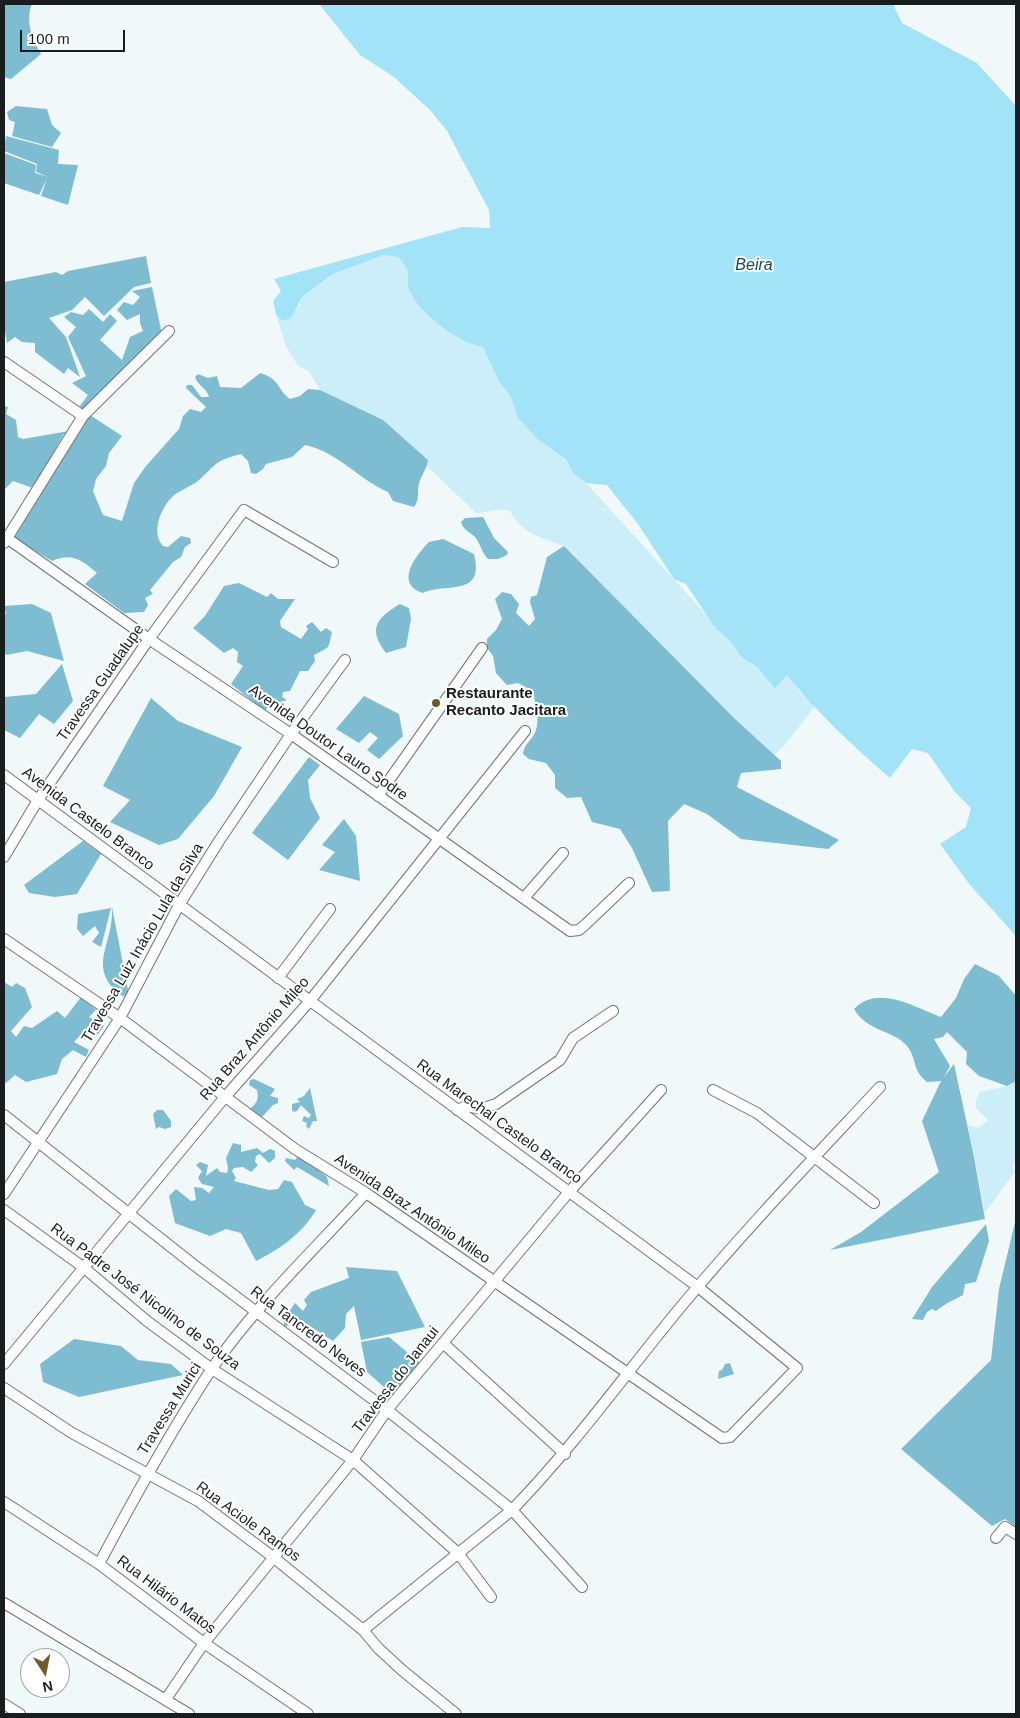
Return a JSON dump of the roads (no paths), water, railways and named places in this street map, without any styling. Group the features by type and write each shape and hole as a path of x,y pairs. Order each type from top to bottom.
{"street":[{"path":"5,540 83,416 169,331"},
{"path":"4,362 83,416"},
{"name":"Travessa Guadalupe","path":"4,857 38,800 149,639 244,510 333,562"},
{"name":"Avenida Doutor Lauro Sodre","path":"5,540 291,734 574,932 586,924 629,883"},
{"path":"378,796 482,648"},
{"name":"Travessa Luiz Inácio Lula da Silva","path":"4,1194 120,1018 179,905 291,734 345,660"},
{"name":"Rua Braz Antônio Mileo","path":"4,1364 225,1097 309,1002 525,730"},
{"name":"Avenida Castelo Branco","path":"4,775 179,905"},
{"path":"524,898 563,853"},
{"name":"Rua Marechal Castelo Branco","path":"179,905 698,1287 797,1368"},
{"path":"278,978 330,908"},
{"name":"Avenida Braz Antônio Mileo","path":"4,939 120,1018 310,1160 366,1193 566,1333 628,1372 724,1439 730,1437 797,1368"},
{"path":"457,1110 467,1106 481,1109 496,1104 560,1060 573,1038 613,1011"},
{"path":"363,1630 512,1510 564,1454 698,1287 880,1087"},
{"name":"Travessa do Janaui","path":"166,1699 204,1643 353,1460 387,1410 569,1192 661,1090"},
{"path":"713,1090 757,1113 874,1203"},
{"name":"Rua Tancredo Neves","path":"4,1115 129,1214 387,1410 512,1510 582,1587"},
{"name":"Travessa Murici","path":"99,1564 148,1474 212,1369 257,1312 366,1193"},
{"name":"Rua Padre José Nicolino de Souza","path":"4,1210 84,1267 147,1321 212,1369 353,1460 458,1553 491,1598"},
{"path":"443,1343 564,1454"},
{"name":"Rua Aciole Ramos","path":"4,1388 72,1433 198,1501 273,1557 363,1630 378,1648 403,1671 456,1714"},
{"name":"Rua Hilário Matos","path":"4,1502 99,1564 204,1643 308,1714"},
{"path":"996,1538 1004,1527 1016,1534"},
{"path":"4,1602 188,1714"},
{"path":"4,1704 20,1714"}],"water":[{"name":"Beira","path":"319,4 893,4 902,23 977,63 1015,105 1016,936 970,885 940,844 966,827 971,808 955,792 928,753 912,749 890,778 836,729 787,675 775,689 757,667 741,657 731,642 714,626 686,584 674,579 638,524 607,485 586,483 573,473 566,459 537,439 518,418 511,397 499,381 483,347 462,340 440,326 421,308 409,289 408,273 398,257 384,255 331,275 303,296 291,318 282,321 276,314 273,301 281,291 274,279 462,227 490,228 489,210 447,131 431,111 394,77 360,55"}],"place":[{"name":"Restaurante Recanto Jacitara","path":"436,703"}]}
